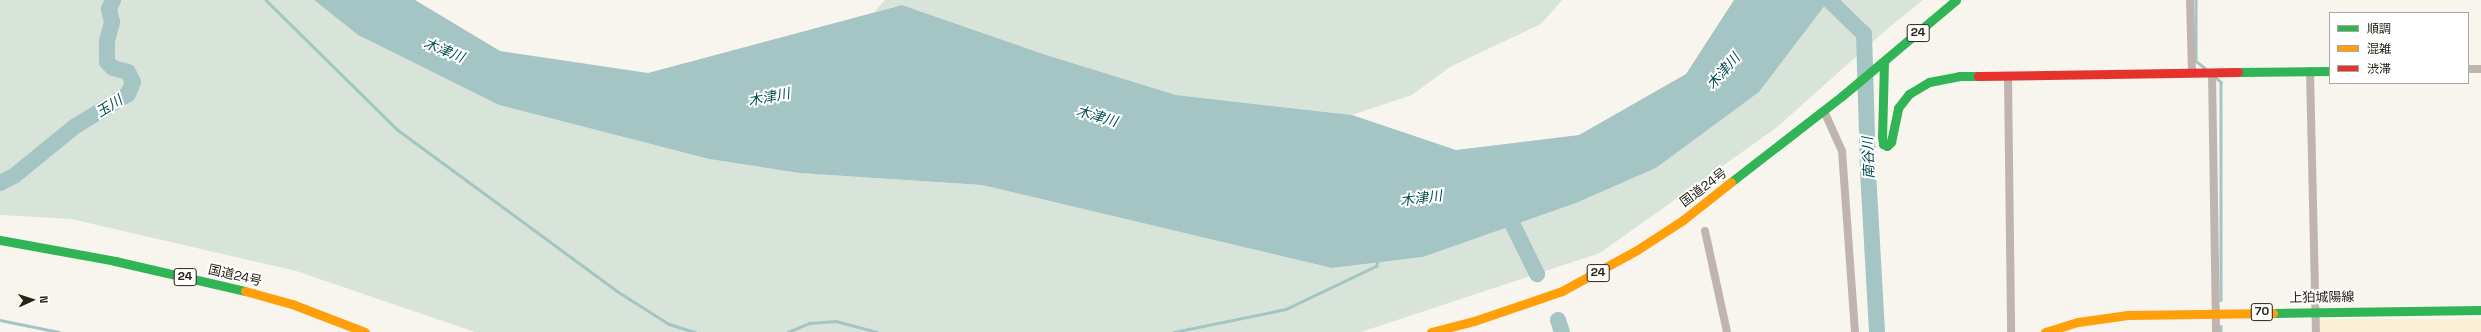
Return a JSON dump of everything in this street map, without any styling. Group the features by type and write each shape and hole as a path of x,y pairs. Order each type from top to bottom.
{"main road":[{"name":"国道24号","path":"1431,332 1474,321 1562,291 1608,268 1683,220 1883,64 1956,0"},
{"path":"1883,64 1882,136 1883,144 1887,146 1891,142 1898,108 1909,94 1929,82 1959,76 2329,71"},
{"name":"国道24号","path":"0,240 115,261 256,294 292,304 365,332"},
{"name":"上狛城陽線","path":"2045,332 2104,317 2316,311 2481,310"}],"street":[{"path":"2190,0 2192,73"},
{"path":"2469,69 2481,69"},
{"path":"2310,71 2316,332"},
{"path":"2212,73 2216,332"},
{"path":"2008,76 2011,332"},
{"path":"1824,111 1842,151 1855,332"},
{"path":"1705,231 1727,332"}],"shaded area":[{"path":"0,0 314,0 358,35 499,105 709,159 799,173 982,185 1332,268 1423,257 1576,203 1656,168 1759,92 1829,0 1923,0 1886,30 1776,128 1600,253 1361,332 475,332 296,271 71,219 0,215"},
{"path":"885,0 1562,0 1541,24 1450,67 1412,95 1352,115 1176,95 1043,54 902,5 874,12"},
{"path":"2317,319 2481,319 2481,332 2318,332"}],"water":[{"name":"木津川","path":"314,0 415,0 500,51 648,73 902,5 1043,54 1176,95 1352,115 1456,150 1579,135 1686,74 1734,0 1829,0 1759,92 1656,168 1576,203 1423,257 1332,268 982,185 799,173 709,159 499,105 358,35"}],"waterway":[{"name":"玉川","path":"0,183 14,176 74,127 128,94 133,82 128,72 113,68 107,62 107,41 112,22 109,9 113,0"},
{"path":"266,0 398,130 617,291 669,324 695,332"},
{"name":"南谷川","path":"1829,0 1864,34 1868,171 1877,332"},
{"path":"2196,0 2196,61 2205,68"},
{"path":"2215,77 2221,82 2221,300"},
{"path":"1504,207 1537,274"},
{"path":"1174,332 1286,309 1376,266 1378,260"},
{"path":"0,320 59,332"},
{"path":"1558,320 1562,332"},
{"path":"788,332 809,323 836,321 877,332"},
{"path":"2221,326 2221,332"}],"traffic: fast":[{"path":"1731,182 1842,96 1956,0"},
{"path":"1884,62 1882,136 1883,144 1887,146 1891,142 1898,108 1909,94 1929,82 1959,76 1978,76"},
{"path":"2238,72 2329,71"},
{"path":"0,240 115,261 245,291"},
{"path":"2273,313 2481,310"}],"traffic: slow":[{"path":"1431,332 1474,321 1562,291 1637,250 1683,220 1731,182"},
{"path":"245,291 292,304 365,332"},
{"path":"2045,332 2078,322 2128,315 2273,313"}],"traffic: jam":[{"path":"1978,76 2238,72"}]}
